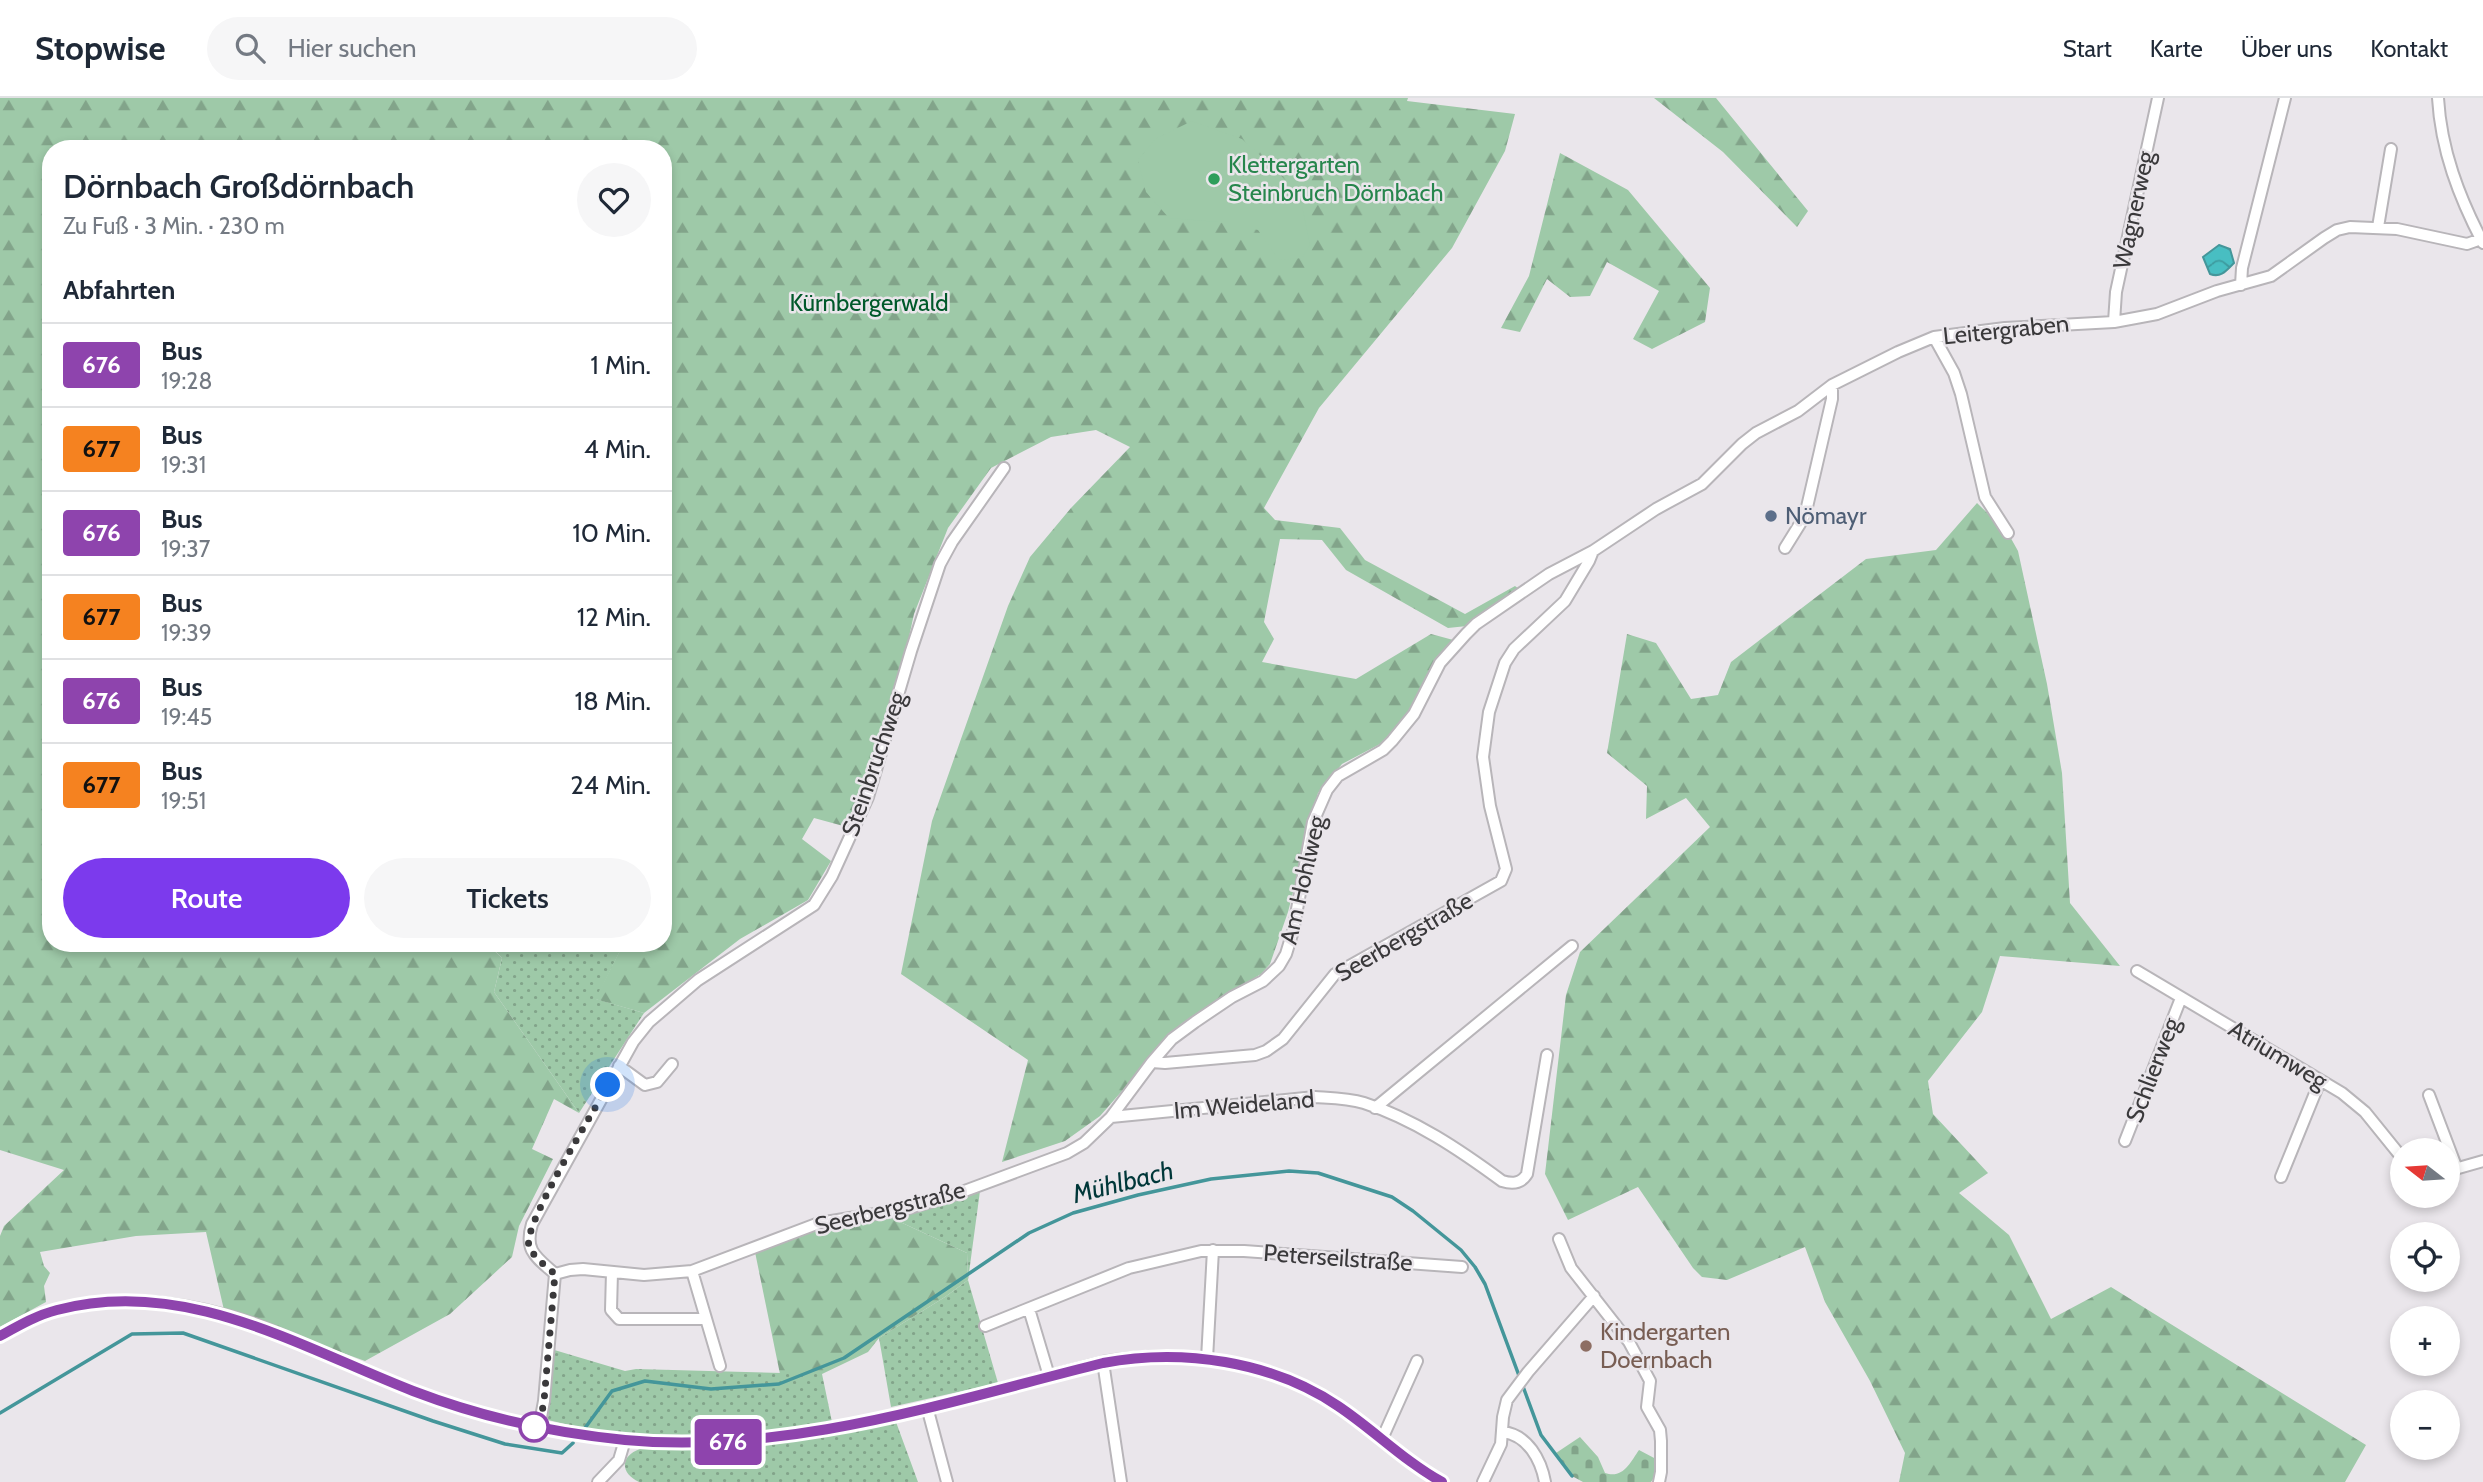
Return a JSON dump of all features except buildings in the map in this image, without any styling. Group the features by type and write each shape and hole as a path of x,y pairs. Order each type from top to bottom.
{"street":[{"name":"Wagnerweg","path":"2114,322 2116,292 2158,98"},
{"path":"2241,285 2242,268 2285,98"},
{"path":"2438,98 2441,131 2451,172 2482,241"},
{"path":"2378,227 2391,149"},
{"name":"Leitergraben","path":"1593,551 1656,509 1702,484 1756,433 1788,418 1832,385 1934,337 2018,327 2114,322 2157,314 2217,291 2271,276 2337,230 2350,227 2378,227 2467,244 2482,241"},
{"path":"1934,337 1954,373 1961,394 1985,497 2008,533"},
{"path":"1785,548 1803,519 1807,507 1832,399 1832,385"},
{"name":"Steinbruchweg","path":"555,1274 528,1245 532,1224 619,1066 649,1022 698,980 814,905 832,876 868,797 911,650 940,564 952,542 1004,468"},
{"name":"Seerbergstraße","path":"555,1274 570,1270 644,1275 692,1271 819,1223 906,1209 951,1196 1068,1153 1090,1138 1111,1116 1152,1062 1255,1055 1266,1051 1283,1039 1335,974 1501,881 1505,876 1483,757 1489,712 1505,663 1514,649 1565,601 1593,551"},
{"name":"Am Hohlweg","path":"1152,1062 1172,1039 1232,997 1263,981 1279,966 1293,931 1313,822 1333,780 1348,768 1383,750 1392,741 1414,714 1440,663 1476,624 1549,574 1593,551"},
{"path":"1375,1108 1572,946"},
{"name":"Atriumweg","path":"2137,971 2354,1101 2390,1144"},
{"name":"Schlierweg","path":"2126,1141 2181,998"},
{"name":"Im Weideland","path":"1111,1116 1315,1097 1343,1099 1375,1108 1428,1132 1502,1181 1519,1182 1527,1174 1547,1055"},
{"path":"619,1066 645,1085 657,1082 672,1064"},
{"path":"2281,1177 2320,1081"},
{"path":"2429,1095 2443,1138"},
{"path":"2460,1168 2483,1161"},
{"path":"1559,1239 1572,1268 1629,1342 1650,1381 1647,1407 1660,1430 1661,1441 1659,1482"},
{"path":"1207,1359 1213,1250"},
{"name":"Peterseilstraße","path":"985,1326 1129,1268 1177,1255 1213,1250 1462,1267"},
{"path":"692,1271 720,1366"},
{"path":"612,1272 611,1310 619,1320 706,1319"},
{"path":"539,1428 544,1401 555,1274"},
{"path":"1483,1482 1501,1444 1504,1411 1515,1388 1594,1296"},
{"path":"0,1336 55,1310 83,1304 136,1303 194,1309 223,1314 259,1326 454,1406 539,1428 625,1440 704,1443 772,1438 832,1429 1103,1363 1162,1356 1207,1359 1290,1381 1327,1399 1442,1482"},
{"path":"1029,1309 1049,1376"},
{"path":"1382,1439 1417,1361"},
{"path":"1103,1363 1121,1482"},
{"path":"928,1407 947,1482"},
{"path":"1503,1432 1511,1433 1533,1451 1542,1466 1545,1482"},
{"path":"598,1482 619,1460 625,1440"}],"green space":[{"name":"Kürnbergerwald","path":"0,98 1408,98 1407,101 1515,114 1505,151 1452,248 1319,408 1264,508 1275,520 1340,528 1365,560 1465,614 1515,586 1519,589 1467,626 1448,628 1346,570 1322,540 1280,539 1264,622 1274,639 1262,662 1356,679 1431,634 1457,641 1400,725 1382,743 1342,764 1318,793 1288,912 1270,964 1261,974 1181,1024 1100,1116 1065,1141 1002,1162 1028,1060 901,974 932,821 1008,606 1030,557 1071,508 1130,447 1096,430 1051,437 991,468 948,528 914,614 894,706 847,827 814,818 802,839 831,861 808,900 740,939 644,1013 595,999 619,952 672,952 672,140 42,140 42,952 496,952 502,958 494,992 579,1113 554,1099 532,1149 553,1159 519,1226 512,1257 450,1314 365,1361 224,1310 206,1232 136,1236 40,1252 44,1266 50,1273 44,1286 46,1302 0,1327 0,1236 4,1226 64,1170 0,1150"},
{"path":"1654,98 1716,98 1808,211 1797,227 1723,152"},
{"name":"Klettergarten Steinbruch Dörnbach","path":"1192,121 1242,139 1300,196 1310,245 1302,258 1279,260 1258,230 1218,222 1169,218 1146,192 1138,160 1155,139"},
{"path":"1560,153 1628,190 1710,288 1705,322 1652,349 1633,339 1659,291 1607,262 1590,296 1570,297 1547,279 1520,332 1501,328 1529,276"},
{"path":"1977,503 2008,533 2018,551 2047,684 2062,773 2070,903 2120,966 2000,956 1982,1012 1928,1081 1933,1114 1988,1173 1959,1193 2009,1235 2051,1319 2111,1287 2366,1445 2345,1482 1899,1482 1905,1453 1870,1381 1825,1302 1805,1247 1727,1280 1702,1277 1693,1268 1638,1187 1568,1220 1545,1174 1566,995 1580,952 1710,827 1686,798 1646,819 1647,786 1607,753 1627,634 1656,643 1691,699 1718,695 1731,662 1866,559 1936,550"},
{"path":"496,952 620,952 596,999 644,1013 579,1113 494,992 502,958"},
{"path":"980,1191 968,1280 967,1253 883,1214 948,1202"},
{"path":"883,1214 967,1253 968,1280 879,1338 868,1352 822,1374 780,1374 755,1252 816,1230"},
{"path":"968,1280 998,1383 891,1407 879,1338"},
{"path":"551,1349 625,1371 636,1369 822,1374 832,1422 726,1434 654,1435 583,1428 548,1420"},
{"path":"896,1422 918,1482 639,1482 628,1474 625,1465 633,1452 647,1447 761,1445"},
{"path":"1580,1437 1598,1457 1605,1473 1621,1472 1639,1450 1656,1459 1658,1472 1651,1482 1583,1482 1572,1476 1556,1453"}],"water":[{"path":"2219,245 2230,249 2234,263 2223,273 2214,275 2210,274 2203,257"}],"waterway":[{"name":"Mühlbach","path":"585,1428 612,1391 645,1381 711,1389 779,1384 844,1358 1029,1233 1073,1213 1211,1179 1289,1171 1318,1173 1392,1197 1461,1250 1485,1284 1541,1435 1572,1476"},
{"name":"Mühlbach","path":"0,1413 132,1334 183,1333 505,1444 562,1453 573,1443"}],"bus line":[{"name":"676","path":"0,1336 55,1310 83,1304 164,1304 223,1314 259,1326 413,1391 486,1415 560,1432 666,1443 735,1441 805,1434 874,1420 1120,1359 1182,1356 1266,1373 1313,1392 1339,1406 1418,1467 1442,1482"}],"place":[{"name":"Klettergarten Steinbruch Dörnbach","path":"1214,179"},
{"name":"Nömayr","path":"1771,516"},
{"name":"Kindergarten Doernbach","path":"1586,1346"}],"route":[{"path":"534,1427 539,1428 544,1401 551,1295 555,1274 533,1253 528,1245 528,1236 539,1208 608,1085"}]}
